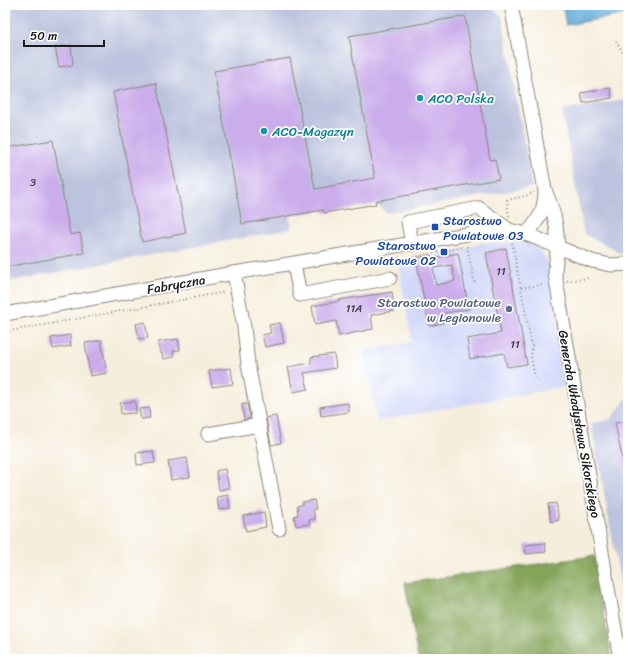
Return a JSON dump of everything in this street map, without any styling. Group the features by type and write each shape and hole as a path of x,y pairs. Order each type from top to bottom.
{"street":[{"name":"Generała Władysława Sikorskiego","path":"511,5 540,190 544,203 539,219 526,234"},
{"name":"Generała Władysława Sikorskiego","path":"540,190 552,206 555,221 558,248 555,274 620,659"},
{"path":"412,244 408,222 479,208 526,234 592,262 611,265 628,264"},
{"path":"539,219 549,219 555,221"},
{"name":"Fabryczna","path":"5,314 234,273 412,244 485,231 509,225"},
{"path":"294,264 300,295 390,278"},
{"path":"234,273 278,529"},
{"path":"208,434 259,425"}],"path":[{"path":"616,41 628,61"},
{"path":"509,225 507,200 525,196 540,190"},
{"path":"467,246 475,285"}],"shaded area":[{"path":"5,5 490,5 502,16 532,187 387,213 374,202 369,203 369,205 324,213 323,210 290,216 292,229 5,282"},
{"path":"628,99 628,253 620,253 584,234 562,111"},
{"path":"514,240 532,245 540,250 547,260 569,386 377,421 363,351 412,342 398,261 460,250 481,243 510,243 514,242"},
{"path":"628,397 628,624 591,423 610,420"}],"green space":[{"path":"594,556 612,659 418,659 405,583"}],"water":[{"path":"562,5 628,5 628,14 566,25"}],"building":[{"path":"465,16 490,160 495,159 499,179 375,201 376,204 324,213 323,210 242,224 214,71 290,58 315,189 375,178 349,36"},
{"path":"71,45 73,65 59,67 55,47"},
{"path":"156,83 186,233 142,242 113,92"},
{"path":"610,88 612,98 583,103 581,93"},
{"path":"53,140 70,235 80,233 84,253 5,267 5,148"},
{"path":"506,248 527,364 507,367 504,353 470,359 467,339 501,333 486,253"},
{"path":"458,253 469,309 441,314 443,323 429,326 416,258 431,255 432,259","holes":["452,265 455,281 436,285 433,268"]},
{"path":"392,292 395,311 371,315 373,329 339,336 336,321 315,325 312,306 340,301 339,300"},
{"path":"145,322 148,338 139,339 136,324"},
{"path":"280,323 284,343 265,347 262,335 271,333 269,325"},
{"path":"70,335 71,346 53,349 51,338"},
{"path":"178,339 180,350 173,351 174,357 163,359 158,342"},
{"path":"101,340 107,373 90,376 85,343"},
{"path":"334,354 336,368 304,373 308,389 293,392 288,367 311,363 311,357"},
{"path":"231,368 233,384 212,387 209,371"},
{"path":"135,401 136,413 121,414 120,403"},
{"path":"348,403 349,412 321,416 320,407"},
{"path":"242,404 247,404 250,418 244,420"},
{"path":"149,408 150,418 141,419 139,409"},
{"path":"276,416 281,443 271,445 266,418"},
{"path":"628,421 628,467 624,467 615,423"},
{"path":"153,451 155,463 137,465 136,453"},
{"path":"187,458 190,477 171,480 168,461"},
{"path":"225,469 229,488 219,490 216,471"},
{"path":"228,495 230,508 219,510 217,497"},
{"path":"314,500 316,509 313,509 315,519 309,520 310,524 296,526 294,516 298,515 297,506 302,505 302,502"},
{"path":"556,503 559,520 551,522 548,504"},
{"path":"264,512 266,527 246,531 243,516"},
{"path":"545,543 546,552 526,554 525,545"}],"place":[{"name":"ACO Polska","path":"420,98"},
{"name":"ACO-Magazyn","path":"264,131"},
{"name":"Starostwo Powiatowe 03","path":"435,227"},
{"name":"Starostwo Powiatowe 02","path":"444,252"},
{"name":"Starostwo Powiatowe w Legionowie","path":"509,309"}]}
